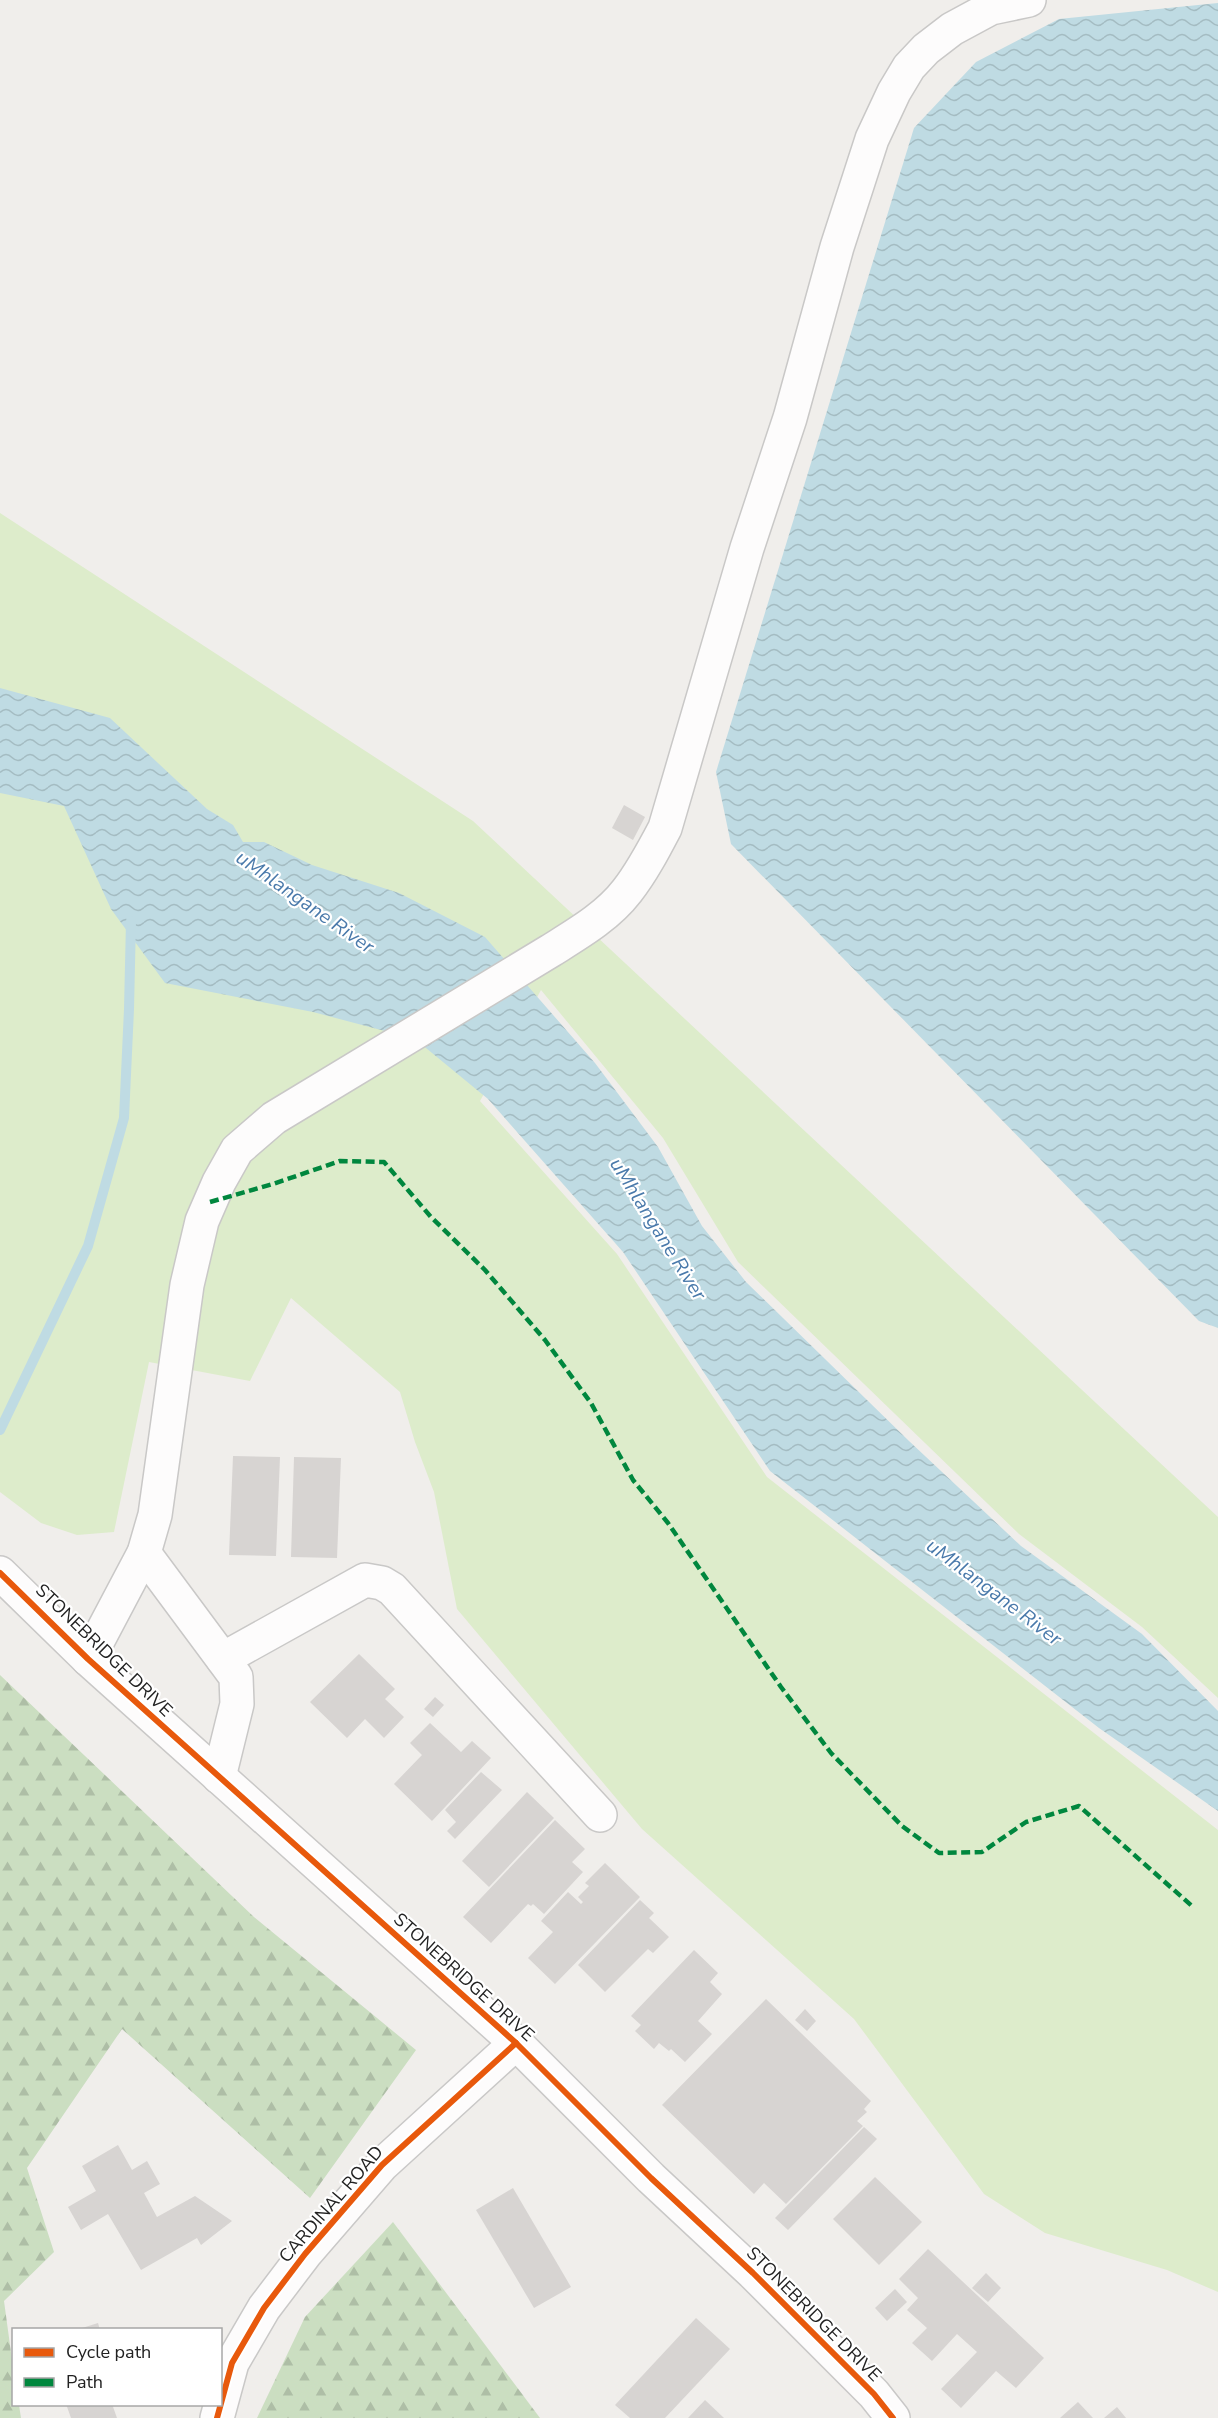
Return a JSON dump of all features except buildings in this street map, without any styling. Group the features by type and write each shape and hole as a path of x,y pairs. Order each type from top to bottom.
{"street":[{"path":"88,1659 144,1553 155,1515 187,1285 202,1221 237,1149 274,1118 550,951 594,922 627,892 652,854 665,828 747,548 790,418 837,247 872,140 894,92 909,67 926,49 952,29 991,8 1029,0"},
{"path":"144,1553 236,1677 237,1704 219,1777"},
{"name":"STONEBRIDGE DRIVE","path":"0,1573 88,1659 516,2043 651,2178 753,2273 874,2394 893,2418"},
{"path":"224,1659 365,1580 382,1583 392,1589 600,1815"},
{"name":"CARDINAL ROAD","path":"222,2400 232,2363 264,2308 305,2254 382,2165 516,2043"}],"green space":[{"path":"0,513 473,821 1218,1517 1218,1698 1142,1627 1019,1534 738,1262 663,1138 541,990 480,1101 617,1254 767,1477 1218,1830 1218,2292 1167,2270 1045,2233 984,2194 854,2019 642,1829 457,1609 434,1492 415,1442 400,1392 291,1298 250,1381 149,1362 114,1532 77,1535 41,1523 0,1492"},
{"path":"0,1675 254,1917 416,2050 310,2198 122,2029 27,2168 54,2252 4,2301 12,2360 12,2406 19,2406 21,2418 0,2418"},
{"path":"393,2222 540,2418 257,2418 305,2317"}],"water":[{"path":"1218,3 1218,1328 1199,1321 731,844 716,772 914,128 976,62 1059,19"},
{"name":"uMhlangane River","path":"0,688 110,718 207,809 233,825 243,842 264,842 312,865 399,893 485,937 595,1063 658,1147 702,1226 746,1282 909,1441 1021,1546 1142,1634 1218,1711 1218,1811 1099,1728 770,1471 623,1252 488,1099 415,1039 313,1012 165,983 111,909 64,806 0,793"}],"waterway":[{"path":"0,1430 88,1246 124,1118 131,921"}],"marked path":[{"path":"210,1202 340,1161 384,1162 431,1217 485,1270 545,1340 591,1403 633,1480 668,1523 781,1687 831,1753 902,1826 939,1853 982,1852 1026,1822 1079,1806 1192,1906"}],"cycle path":[{"path":"0,1573 88,1659 516,2043 651,2178 753,2273 874,2394 893,2418"},
{"path":"222,2400 232,2363 264,2308 305,2254 382,2165 516,2043"},
{"path":"217,2418 220,2406"}]}
